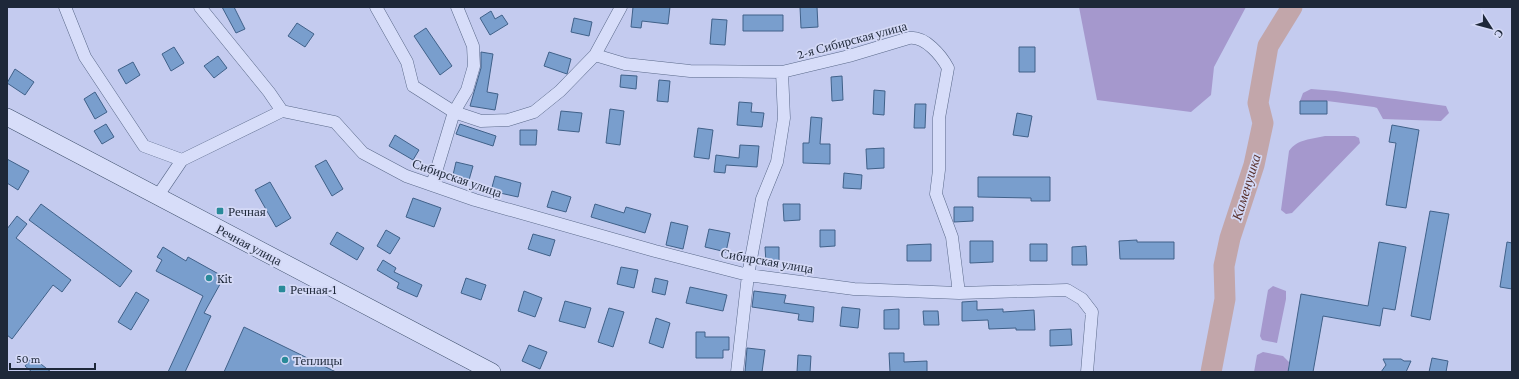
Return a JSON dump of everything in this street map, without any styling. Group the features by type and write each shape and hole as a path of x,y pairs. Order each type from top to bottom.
{"main road":[{"name":"Речная улица","path":"7,117 492,372"}],"street":[{"path":"65,7 85,57 144,146 182,160"},
{"path":"157,197 182,160 282,110 200,7"},
{"path":"376,7 407,62 413,86 454,112 480,121 508,120 534,112 560,91 595,56 621,7"},
{"path":"432,185 454,112 466,90 474,66 474,46 457,7"},
{"name":"2-я Сибирская улица","path":"595,56 625,64 690,71 782,72 848,56 910,38 916,37 921,40 936,52 946,65 948,71 939,118 939,170 936,194 952,237 958,293"},
{"path":"737,372 748,275 762,198 777,162 784,118 782,72"},
{"name":"Сибирская улица","path":"282,110 335,122 364,153 406,176 498,207 655,251 748,275 854,289 958,293 1067,290 1082,299 1092,312 1086,372"}],"shaded area":[{"path":"1079,7 1246,7 1214,67 1211,95 1191,112 1097,100"},
{"path":"1311,89 1446,106 1449,113 1441,121 1383,119 1377,108 1374,107 1327,101 1300,101 1303,93"},
{"path":"1325,136 1355,136 1359,138 1360,143 1292,213 1286,214 1281,210 1289,151 1300,142"},
{"path":"1273,286 1286,291 1286,299 1277,343 1262,340 1260,336 1268,290"},
{"path":"1263,352 1283,356 1289,362 1288,372 1254,372 1257,355"}],"building":[{"path":"222,7 234,7 245,29 236,33"},
{"path":"633,7 670,7 668,24 642,21 641,28 631,27"},
{"path":"800,7 817,7 818,27 801,28"},
{"path":"491,11 495,19 502,15 508,24 490,35 480,18"},
{"path":"743,15 783,15 783,31 743,31"},
{"path":"574,18 592,22 589,36 571,32"},
{"path":"712,19 727,20 725,45 710,44"},
{"path":"297,23 314,34 305,47 288,36"},
{"path":"426,28 452,66 440,75 414,36"},
{"path":"174,47 184,63 171,71 162,54"},
{"path":"1019,47 1035,47 1035,72 1019,72"},
{"path":"481,52 493,54 487,92 498,94 495,110 470,106 481,68"},
{"path":"549,52 571,59 567,74 544,66"},
{"path":"218,56 227,68 214,78 204,66"},
{"path":"133,62 140,75 126,84 118,70"},
{"path":"15,69 34,82 25,95 7,83"},
{"path":"621,75 637,76 636,89 620,87"},
{"path":"842,76 843,100 832,101 831,77"},
{"path":"659,80 670,81 668,102 657,101"},
{"path":"874,90 885,91 884,115 873,114"},
{"path":"95,92 107,112 95,119 84,99"},
{"path":"1300,101 1327,101 1327,114 1300,114"},
{"path":"739,102 752,103 751,112 764,113 762,127 737,125"},
{"path":"915,104 926,104 925,128 914,128"},
{"path":"610,109 624,111 620,145 606,143"},
{"path":"561,111 582,113 579,132 558,130"},
{"path":"1017,113 1032,116 1028,137 1013,135"},
{"path":"811,117 822,118 820,144 830,144 830,164 803,163 803,143 809,143"},
{"path":"106,124 114,137 102,144 94,131"},
{"path":"460,124 496,136 493,146 456,134"},
{"path":"1392,125 1419,130 1406,208 1386,205 1396,143 1389,142"},
{"path":"698,128 713,130 709,159 694,157"},
{"path":"520,130 537,130 536,145 520,145"},
{"path":"395,135 419,150 413,160 389,146"},
{"path":"740,145 759,146 757,167 726,165 725,173 714,172 716,155 739,158"},
{"path":"884,148 884,168 867,169 866,149"},
{"path":"7,159 29,171 18,190 7,183"},
{"path":"326,160 343,189 332,196 315,166"},
{"path":"456,162 473,166 469,180 453,175"},
{"path":"844,173 862,175 861,189 843,188"},
{"path":"495,176 521,183 518,197 491,191"},
{"path":"978,177 1050,177 1050,201 1031,201 1031,198 978,197"},
{"path":"270,182 291,218 276,227 255,190"},
{"path":"552,191 571,197 566,212 547,207"},
{"path":"413,198 441,208 434,227 406,217"},
{"path":"41,204 132,271 120,287 29,220"},
{"path":"595,204 624,213 626,207 651,214 645,233 591,217"},
{"path":"783,204 800,204 800,220 784,221"},
{"path":"954,207 973,207 973,221 954,222"},
{"path":"1430,211 1449,214 1430,320 1411,316"},
{"path":"17,216 27,224 16,238 71,280 62,292 53,285 12,339 7,335 7,229"},
{"path":"671,222 688,226 683,249 666,245"},
{"path":"709,229 730,233 726,252 705,247"},
{"path":"386,230 400,238 390,254 377,246"},
{"path":"820,230 835,230 835,246 820,247"},
{"path":"337,232 364,248 357,260 330,244"},
{"path":"533,234 555,240 550,256 528,249"},
{"path":"1137,240 1137,242 1174,242 1174,259 1120,259 1119,241"},
{"path":"970,241 993,241 993,262 970,263"},
{"path":"1379,242 1406,247 1395,310 1383,308 1380,326 1323,316 1313,372 1288,372 1301,294 1368,306"},
{"path":"1507,242 1512,243 1512,289 1500,287"},
{"path":"931,244 931,261 907,261 907,245"},
{"path":"1030,244 1047,244 1047,261 1030,261"},
{"path":"1086,246 1087,265 1072,265 1072,247"},
{"path":"163,247 186,261 188,257 224,277 204,313 211,316 185,372 168,372 203,296 156,271 162,260 157,257"},
{"path":"765,247 779,247 779,263 766,263"},
{"path":"383,260 396,268 394,272 422,285 417,297 397,288 399,283 377,270"},
{"path":"621,267 638,270 634,288 617,284"},
{"path":"466,278 486,285 481,300 461,293"},
{"path":"655,278 668,281 665,295 652,292"},
{"path":"690,287 727,295 723,311 686,303"},
{"path":"524,291 542,298 535,317 518,311"},
{"path":"754,291 786,295 784,303 814,307 813,322 798,320 799,314 752,307"},
{"path":"136,292 149,300 131,330 118,322"},
{"path":"565,301 591,308 585,328 559,321"},
{"path":"977,301 977,310 1003,309 1003,312 1034,310 1035,330 1016,330 1016,328 989,329 988,320 962,321 962,302"},
{"path":"842,307 860,309 858,328 840,326"},
{"path":"609,308 624,312 613,347 598,342"},
{"path":"899,309 899,329 884,329 884,310"},
{"path":"923,311 938,311 939,325 924,325"},
{"path":"656,318 670,323 663,348 649,343"},
{"name":"Теплицы","path":"244,327 336,372 224,372"},
{"path":"1071,329 1072,345 1050,346 1050,330"},
{"path":"696,332 705,332 705,337 729,337 729,350 723,350 723,358 696,358"},
{"path":"529,345 547,352 540,369 522,361"},
{"path":"747,348 765,350 762,372 745,372"},
{"path":"889,353 904,353 904,362 927,361 927,372 890,372"},
{"path":"798,355 811,356 810,372 797,372"},
{"path":"32,357 51,372 32,372 25,366"},
{"path":"1432,358 1448,361 1446,372 1429,372"},
{"path":"1383,359 1401,359 1404,361 1411,361 1406,372 1381,372 1386,365"}],"waterway":[{"name":"Каменушка","path":"1211,372 1225,299 1224,266 1230,238 1254,165 1263,123 1258,103 1268,46 1292,7"}],"place":[{"name":"Речная","path":"220,211"},
{"name":"Kit","path":"209,278"},
{"name":"Речная-1","path":"282,289"},
{"name":"Теплицы","path":"285,360"}]}
